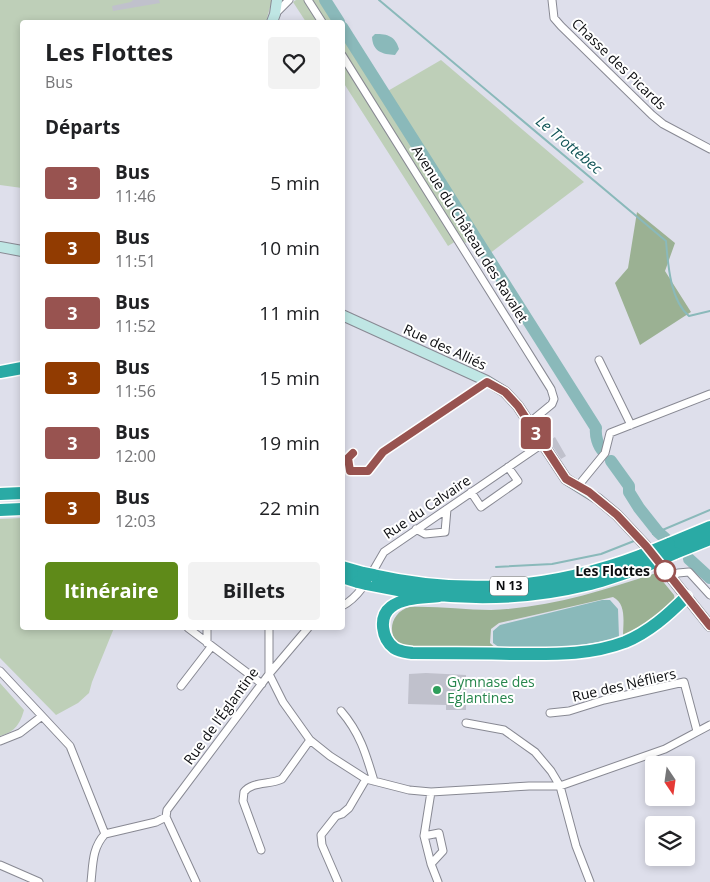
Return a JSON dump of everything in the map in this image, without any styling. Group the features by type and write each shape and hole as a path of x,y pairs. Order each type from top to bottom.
{"highway":[{"path":"0,372 20,368"},
{"path":"1,496 20,494"},
{"path":"1,496 20,502"},
{"path":"0,510 20,509"},
{"name":"N 13","path":"672,549 710,527"},
{"name":"N 13","path":"345,577 456,588 534,584 607,568 645,555 710,538"},
{"name":"N 13","path":"345,568 365,578 439,596 475,598 536,594 586,585 645,555"},
{"path":"439,596 406,600 388,609 385,614 383,628 388,642 393,647 402,652 412,653 553,654 587,652 614,646 640,634 664,618 686,598"}],"street":[{"path":"273,18 277,0"},
{"path":"273,18 289,0"},
{"path":"308,0 321,20"},
{"name":"Chasse des Picards","path":"552,0 554,18 652,115 663,124 710,149"},
{"name":"Avenue du Château des Ravalet","path":"345,60 551,389 554,399 552,404 529,422"},
{"path":"0,247 20,251"},
{"name":"Rue des Alliés","path":"345,316 505,392 518,406 562,474 617,515 645,555"},
{"path":"599,360 631,424"},
{"path":"578,486 605,453 610,433 710,394"},
{"name":"Rue du Calvaire","path":"345,604 358,593 384,552 542,444"},
{"path":"471,492 481,507 518,481 508,467"},
{"path":"416,529 425,534 444,532 446,509"},
{"path":"667,573 689,572 710,595"},
{"path":"667,573 710,626"},
{"path":"190,630 262,684"},
{"path":"181,686 209,645 207,630"},
{"name":"Rue de l'Églantine","path":"167,814 269,674 269,630"},
{"path":"306,630 269,674 283,702 310,740 330,756 366,779 408,790 431,792 560,786 665,748 710,725"},
{"path":"0,671 70,746 106,834"},
{"name":"Rue des Néfliers","path":"550,713 569,711 604,700 684,682 697,732"},
{"path":"341,711 353,724 358,738 364,744 374,781"},
{"path":"0,742 20,734 42,716"},
{"path":"466,723 504,730 535,752 551,771 560,786 576,846 590,882"},
{"path":"261,850 243,800 244,792 251,786 282,779 310,740"},
{"path":"338,882 322,845 321,836 336,816 349,808 366,779"},
{"path":"431,792 424,836 438,882"},
{"path":"91,882 94,853 100,840 106,834 156,822 167,814 196,882"},
{"path":"424,836 439,833 443,851 431,864"},
{"path":"0,865 39,882"}],"shaded area":[{"path":"0,0 272,0 267,20 20,20 20,188 0,185"},
{"path":"296,0 326,0 339,20 305,20 293,2"},
{"path":"345,30 386,92 441,60 584,182 489,254 475,238 465,243 461,238 448,246 345,85"},
{"path":"375,34 387,35 395,41 399,49 395,55 382,53 376,49 372,37"},
{"path":"637,212 675,243 665,271 691,312 640,345 615,283 628,268"},
{"path":"20,518 20,630 113,630 89,693 78,703 56,715 0,658 0,519"},
{"path":"656,573 674,595 675,601 652,621 623,637 624,620 622,609 613,597 499,623 491,629 490,643 499,651 405,648 394,638 392,632 394,620 398,614 410,607 512,609 575,598"},
{"path":"602,600 610,600 618,609 619,637 590,644 560,647 500,648 493,643 493,631 500,625"},
{"path":"0,683 24,710 16,727 0,736"}],"building":[{"path":"133,0 159,0 160,3 113,11 112,6"},
{"path":"555,437 566,456 561,459 549,441"},
{"name":"Gymnase des Eglantines","path":"409,674 466,675 466,710 446,710 446,705 408,704"}],"waterway":[{"path":"325,0 338,20"},
{"name":"Le Trottebec","path":"379,0 666,241 671,281 683,309 689,316 710,311"},
{"path":"345,32 596,428 597,441 603,451"},
{"path":"611,461 629,486 629,492 639,508 658,532 667,540"},
{"path":"653,534 710,510"},
{"path":"496,567 552,564 601,554 634,541"},
{"path":"689,559 710,578"}],"bus line":[{"name":"3","path":"353,453 348,458 348,468 350,471 368,471 383,452 487,382 505,392 518,406 566,479 589,492 617,515 646,546 710,626"}],"place":[{"name":"Les Flottes","path":"665,571"},
{"name":"Gymnase des Eglantines","path":"437,690"}]}
